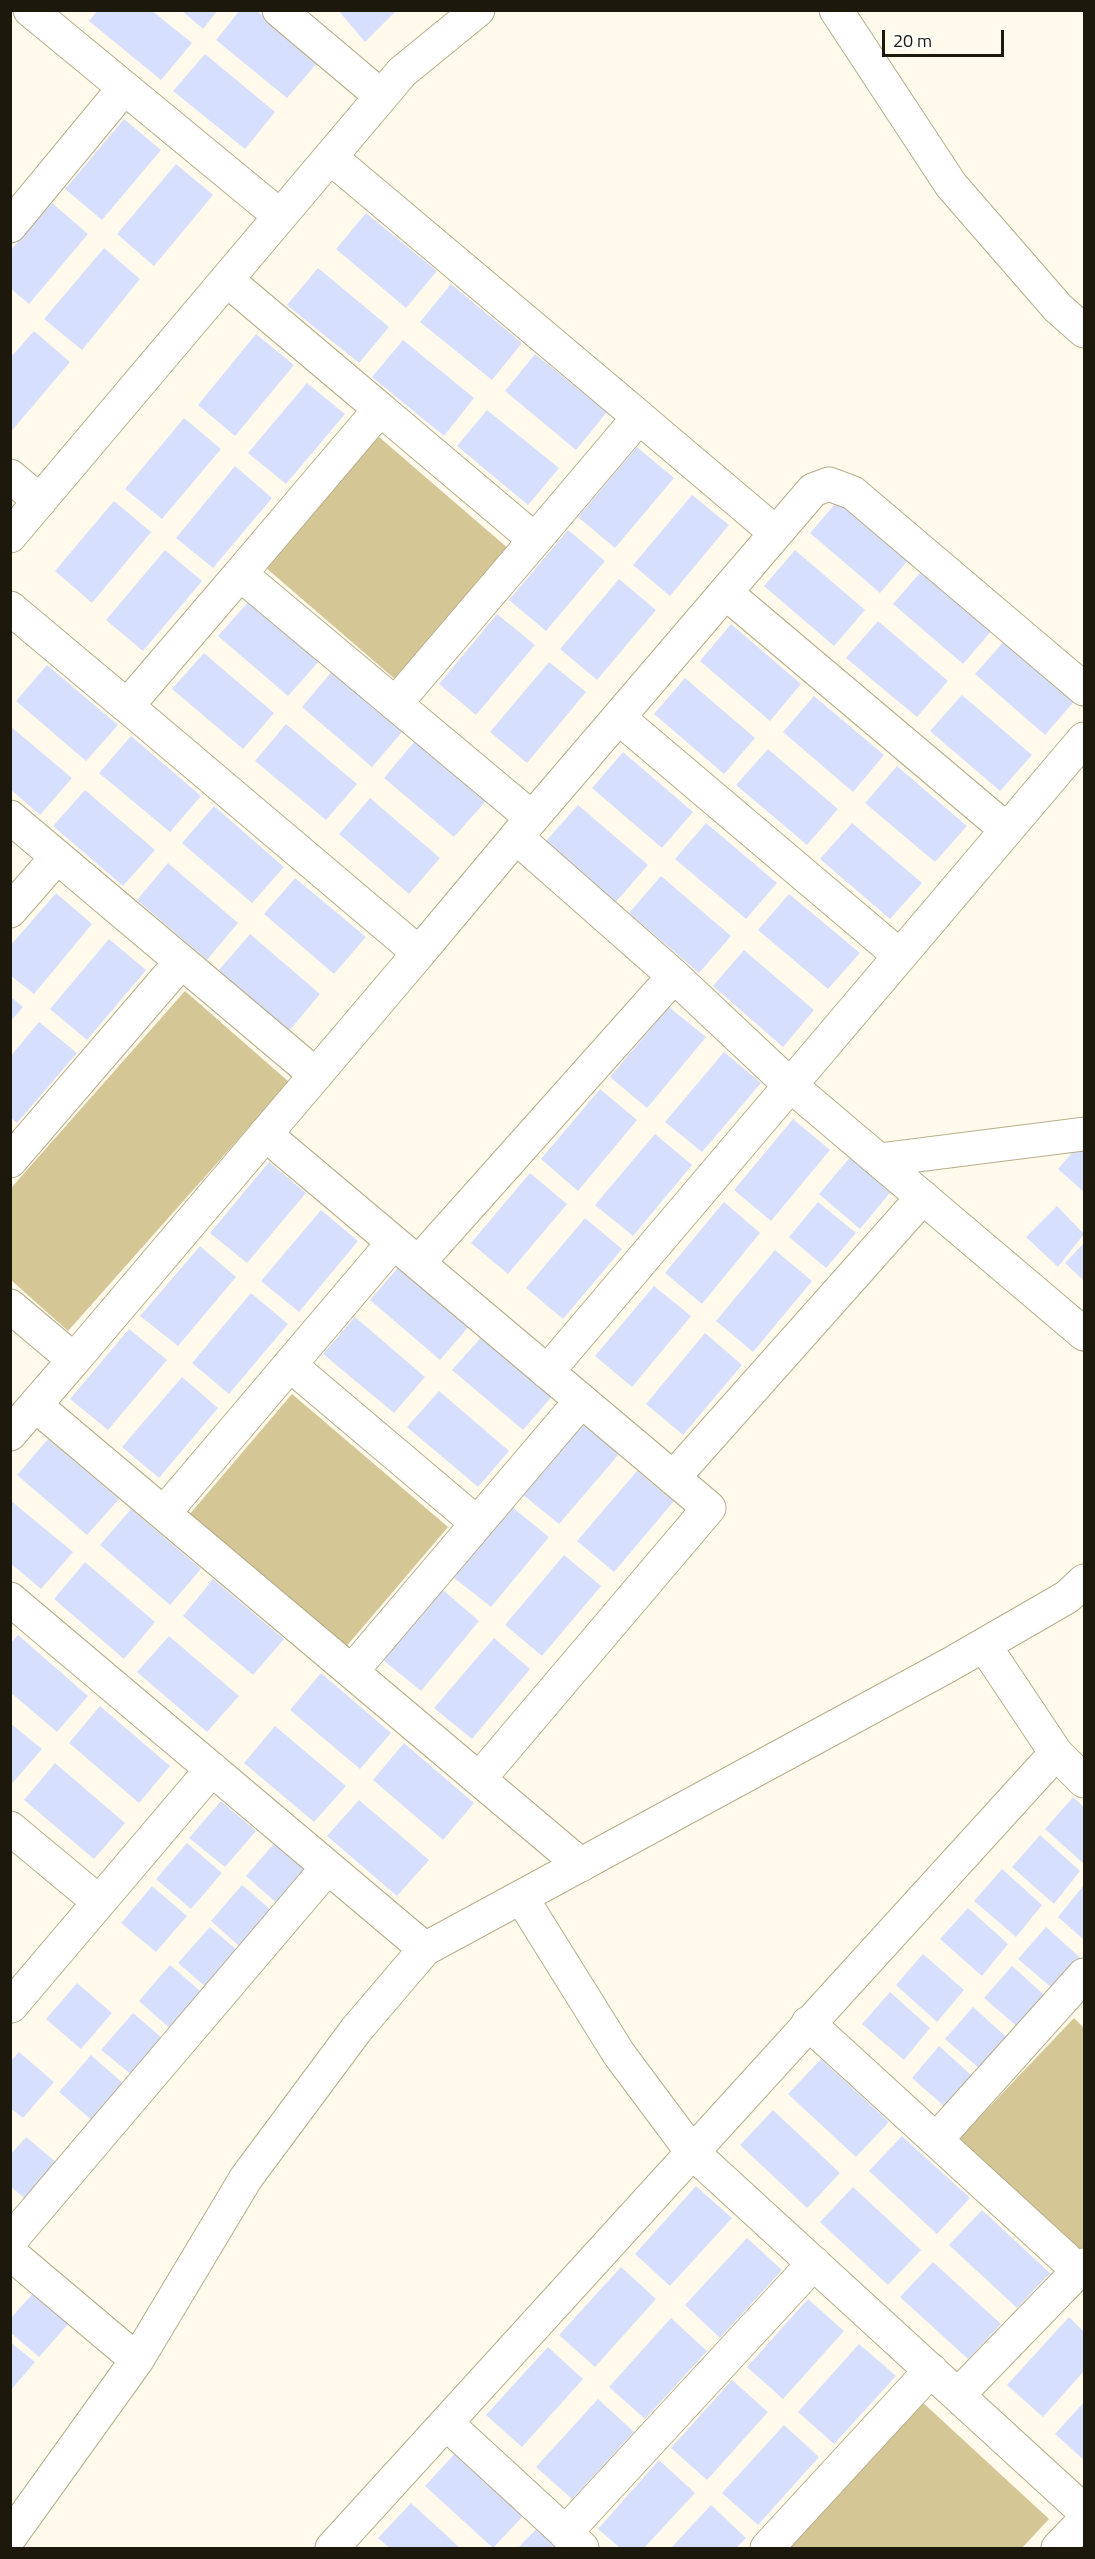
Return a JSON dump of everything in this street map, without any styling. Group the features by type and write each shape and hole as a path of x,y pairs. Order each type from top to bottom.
{"street":[{"path":"30,10 280,216"},
{"path":"279,10 381,96"},
{"path":"10,536 402,72 478,10"},
{"path":"836,10 951,185 1058,308 1084,331"},
{"path":"10,226 124,88"},
{"path":"330,157 776,533"},
{"path":"227,280 535,540"},
{"path":"127,706 380,409"},
{"path":"395,704 639,417"},
{"path":"10,476 40,501"},
{"path":"10,1434 813,490 830,484 853,493 1084,688"},
{"path":"240,573 395,704 674,976 790,1085 1084,1334"},
{"path":"726,593 1007,830"},
{"path":"10,608 420,953"},
{"path":"619,718 900,956"},
{"path":"547,1372 1084,739"},
{"path":"10,817 316,1075"},
{"path":"10,911 57,856"},
{"path":"10,1161 181,962"},
{"path":"418,1263 674,976"},
{"path":"265,1134 709,1508 479,1779"},
{"path":"879,1160 1084,1134"},
{"path":"673,1478 923,1197"},
{"path":"164,1513 393,1243"},
{"path":"10,1306 74,1360"},
{"path":"290,1365 477,1523"},
{"path":"351,1671 581,1401"},
{"path":"35,1405 580,1865"},
{"path":"10,2536 137,2360 246,2178 356,2030 425,1949 984,1645 1068,1597 1084,1581"},
{"path":"10,1599 425,1949"},
{"path":"984,1645 1056,1754 1084,1781"},
{"path":"343,2545 446,2423 808,2023 1056,1754"},
{"path":"11,2006 212,1769"},
{"path":"10,1828 99,1902"},
{"path":"10,2241 328,1867"},
{"path":"521,1897 619,2054 692,2152 1084,2511"},
{"path":"936,2140 1080,1990"},
{"path":"808,2023 936,2140 1082,2268 958,2395"},
{"path":"10,2253 137,2360"},
{"path":"446,2423 574,2541 814,2263"},
{"path":"767,2548 931,2370"},
{"path":"1058,2548 1084,2521"}],"shaded area":[{"path":"379,437 510,550 396,680 265,567"},
{"path":"185,991 289,1082 68,1331 11,1280 11,1188"},
{"path":"292,1394 448,1527 345,1648 189,1515"},
{"path":"1074,2018 1084,2028 1084,2248 1080,2253 959,2139"},
{"path":"920,2400 1049,2519 1022,2548 783,2548"}],"building":[{"path":"98,10 151,10 192,43 161,80 89,21"},
{"path":"181,10 218,10 203,29"},
{"path":"240,10 256,10 318,62 287,98 216,40"},
{"path":"338,10 397,10 365,42"},
{"path":"205,54 275,112 245,149 173,91"},
{"path":"124,119 161,150 102,220 65,189"},
{"path":"176,164 213,195 154,266 117,234"},
{"path":"52,203 88,234 29,304 10,288 10,251"},
{"path":"366,213 437,271 406,308 336,249"},
{"path":"104,248 140,279 82,350 44,319"},
{"path":"318,268 389,327 359,363 287,305"},
{"path":"451,284 522,343 492,380 420,322"},
{"path":"34,331 70,362 10,433 10,358"},
{"path":"256,334 294,365 235,436 198,405"},
{"path":"403,340 474,398 444,436 372,377"},
{"path":"535,354 607,412 576,450 505,391"},
{"path":"307,383 345,414 286,484 248,453"},
{"path":"487,410 559,468 528,505 457,446"},
{"path":"184,418 221,449 162,519 125,489"},
{"path":"637,447 674,478 615,548 578,517"},
{"path":"235,466 272,498 213,568 176,538"},
{"path":"692,495 729,525 670,596 633,565"},
{"path":"841,497 911,557 880,593 810,533"},
{"path":"114,501 151,532 92,603 55,571"},
{"path":"568,530 605,561 546,631 509,600"},
{"path":"165,550 202,581 143,651 106,620"},
{"path":"795,550 865,610 834,646 764,586"},
{"path":"924,568 994,628 963,664 893,604"},
{"path":"619,579 656,610 597,680 560,649"},
{"path":"250,600 320,660 288,696 218,636"},
{"path":"497,614 535,645 476,715 439,684"},
{"path":"878,621 948,681 917,717 846,658"},
{"path":"731,624 801,684 770,721 700,661"},
{"path":"1007,638 1077,698 1045,735 975,674"},
{"path":"204,653 274,713 243,749 172,689"},
{"path":"549,662 586,692 527,763 490,732"},
{"path":"47,665 118,725 86,761 16,701"},
{"path":"333,670 403,731 372,767 302,707"},
{"path":"685,678 755,738 724,774 654,714"},
{"path":"962,695 1032,755 1000,791 930,731"},
{"path":"814,696 884,755 853,792 783,732"},
{"path":"286,724 357,784 326,820 255,761"},
{"path":"10,726 72,778 40,815 10,789"},
{"path":"131,736 201,796 170,832 99,773"},
{"path":"415,741 486,801 454,837 384,778"},
{"path":"768,749 838,809 807,845 736,785"},
{"path":"623,752 693,812 662,848 592,788"},
{"path":"897,766 967,826 935,862 865,803"},
{"path":"85,790 155,850 123,886 53,826"},
{"path":"370,798 440,858 409,894 339,834"},
{"path":"578,805 648,865 616,902 546,841"},
{"path":"214,806 284,867 252,903 182,843"},
{"path":"706,823 777,883 746,919 675,859"},
{"path":"852,823 922,883 890,919 820,859"},
{"path":"168,863 238,923 207,960 137,900"},
{"path":"661,876 731,936 699,973 629,913"},
{"path":"295,878 366,937 334,974 264,914"},
{"path":"56,893 92,924 34,994 10,975 10,946"},
{"path":"789,894 860,953 828,989 758,930"},
{"path":"250,934 320,994 289,1031 219,970"},
{"path":"109,939 146,970 87,1040 50,1009"},
{"path":"744,950 814,1010 783,1047 713,986"},
{"path":"10,996 23,1007 10,1022"},
{"path":"669,1007 706,1037 647,1108 610,1077"},
{"path":"39,1022 77,1053 17,1123 10,1117 10,1057"},
{"path":"724,1052 761,1083 702,1152 665,1122"},
{"path":"600,1089 637,1120 578,1191 541,1159"},
{"path":"793,1119 830,1150 771,1221 734,1190"},
{"path":"655,1134 692,1165 633,1236 595,1205"},
{"path":"1084,1139 1084,1192 1058,1169"},
{"path":"852,1155 893,1189 860,1229 819,1194"},
{"path":"269,1162 306,1193 247,1263 210,1233"},
{"path":"530,1173 567,1204 508,1274 471,1243"},
{"path":"724,1202 760,1233 702,1304 665,1273"},
{"path":"818,1202 856,1233 826,1268 789,1237"},
{"path":"1057,1206 1084,1234 1058,1267 1026,1237"},
{"path":"321,1210 358,1241 299,1312 261,1281"},
{"path":"585,1218 622,1249 563,1319 526,1288"},
{"path":"1084,1243 1084,1281 1065,1263"},
{"path":"200,1246 236,1277 178,1346 140,1316"},
{"path":"775,1250 812,1281 753,1352 716,1321"},
{"path":"401,1264 471,1324 440,1360 370,1300"},
{"path":"654,1286 691,1316 632,1387 595,1356"},
{"path":"251,1293 288,1324 229,1394 192,1363"},
{"path":"355,1317 425,1377 394,1413 323,1354"},
{"path":"129,1329 167,1360 108,1430 70,1399"},
{"path":"705,1333 742,1365 683,1435 646,1404"},
{"path":"484,1334 554,1394 523,1430 452,1370"},
{"path":"182,1377 218,1408 159,1478 122,1447"},
{"path":"439,1391 509,1451 478,1487 407,1427"},
{"path":"582,1423 619,1454 559,1524 522,1494"},
{"path":"48,1439 119,1499 87,1535 17,1475"},
{"path":"637,1471 674,1501 614,1572 577,1541"},
{"path":"10,1500 73,1552 41,1589 10,1563"},
{"path":"512,1507 549,1537 491,1607 453,1577"},
{"path":"131,1509 201,1569 170,1605 100,1545"},
{"path":"564,1555 601,1586 542,1656 505,1625"},
{"path":"85,1562 155,1622 124,1659 54,1599"},
{"path":"213,1579 284,1639 253,1675 183,1616"},
{"path":"443,1590 479,1621 421,1691 383,1660"},
{"path":"18,1635 88,1696 57,1732 10,1692 10,1644"},
{"path":"169,1636 239,1696 207,1732 137,1672"},
{"path":"494,1638 530,1669 472,1739 434,1708"},
{"path":"321,1673 391,1733 360,1769 290,1710"},
{"path":"100,1706 170,1766 139,1803 69,1743"},
{"path":"10,1723 42,1749 10,1786"},
{"path":"275,1726 346,1786 314,1822 244,1763"},
{"path":"404,1743 474,1803 443,1840 373,1780"},
{"path":"55,1763 125,1823 94,1859 24,1800"},
{"path":"1073,1797 1084,1807 1084,1864 1045,1829"},
{"path":"359,1800 429,1860 397,1896 327,1836"},
{"path":"221,1801 256,1831 225,1867 189,1838"},
{"path":"1040,1835 1080,1871 1054,1904 1012,1867"},
{"path":"277,1840 312,1870 281,1907 246,1876"},
{"path":"187,1843 222,1873 191,1909 156,1879"},
{"path":"1002,1869 1042,1905 1016,1937 974,1901"},
{"path":"242,1885 277,1915 246,1952 211,1921"},
{"path":"1084,1885 1084,1940 1058,1917"},
{"path":"152,1886 187,1916 156,1952 121,1923"},
{"path":"968,1908 1008,1944 982,1976 940,1939"},
{"path":"210,1927 245,1957 213,1993 178,1963"},
{"path":"1046,1927 1084,1961 1060,1995 1018,1959"},
{"path":"923,1954 964,1990 937,2022 896,1985"},
{"path":"170,1965 205,1995 174,2032 139,2001"},
{"path":"1012,1966 1052,2002 1026,2034 984,1998"},
{"path":"77,1983 112,2013 81,2049 46,2019"},
{"path":"890,1992 930,2028 904,2060 862,2024"},
{"path":"973,2007 1013,2043 987,2075 945,2039"},
{"path":"133,2013 168,2043 137,2079 101,2050"},
{"path":"939,2046 979,2082 953,2114 912,2078"},
{"path":"19,2052 54,2082 23,2118 10,2108 10,2062"},
{"path":"91,2055 126,2086 94,2122 59,2092"},
{"path":"821,2059 889,2122 856,2157 788,2094"},
{"path":"773,2110 840,2173 807,2208 740,2145"},
{"path":"902,2136 970,2198 937,2234 869,2171"},
{"path":"26,2137 62,2167 30,2203 10,2186 10,2155"},
{"path":"696,2186 732,2218 670,2286 635,2254"},
{"path":"853,2187 921,2250 888,2285 820,2222"},
{"path":"982,2210 1050,2273 1017,2308 949,2245"},
{"path":"747,2238 782,2270 720,2338 685,2305"},
{"path":"933,2262 1001,2324 968,2359 900,2297"},
{"path":"621,2267 656,2299 595,2367 559,2335"},
{"path":"35,2291 71,2321 39,2357 10,2332 10,2319"},
{"path":"808,2299 844,2331 783,2399 747,2367"},
{"path":"1069,2317 1084,2332 1084,2371 1043,2417 1007,2385"},
{"path":"671,2318 707,2351 645,2419 609,2387"},
{"path":"10,2342 35,2362 10,2391"},
{"path":"859,2344 896,2376 834,2444 798,2412"},
{"path":"548,2347 583,2379 522,2447 486,2415"},
{"path":"732,2380 768,2412 707,2480 671,2448"},
{"path":"598,2399 634,2432 572,2499 536,2467"},
{"path":"1084,2402 1084,2460 1055,2434"},
{"path":"784,2425 819,2457 758,2525 722,2493"},
{"path":"458,2450 526,2513 493,2548 425,2486"},
{"path":"659,2460 695,2493 644,2548 620,2548 598,2529"},
{"path":"411,2503 460,2548 390,2548 378,2538"},
{"path":"711,2505 746,2538 736,2548 671,2548"},
{"path":"538,2527 561,2548 518,2548"}]}
